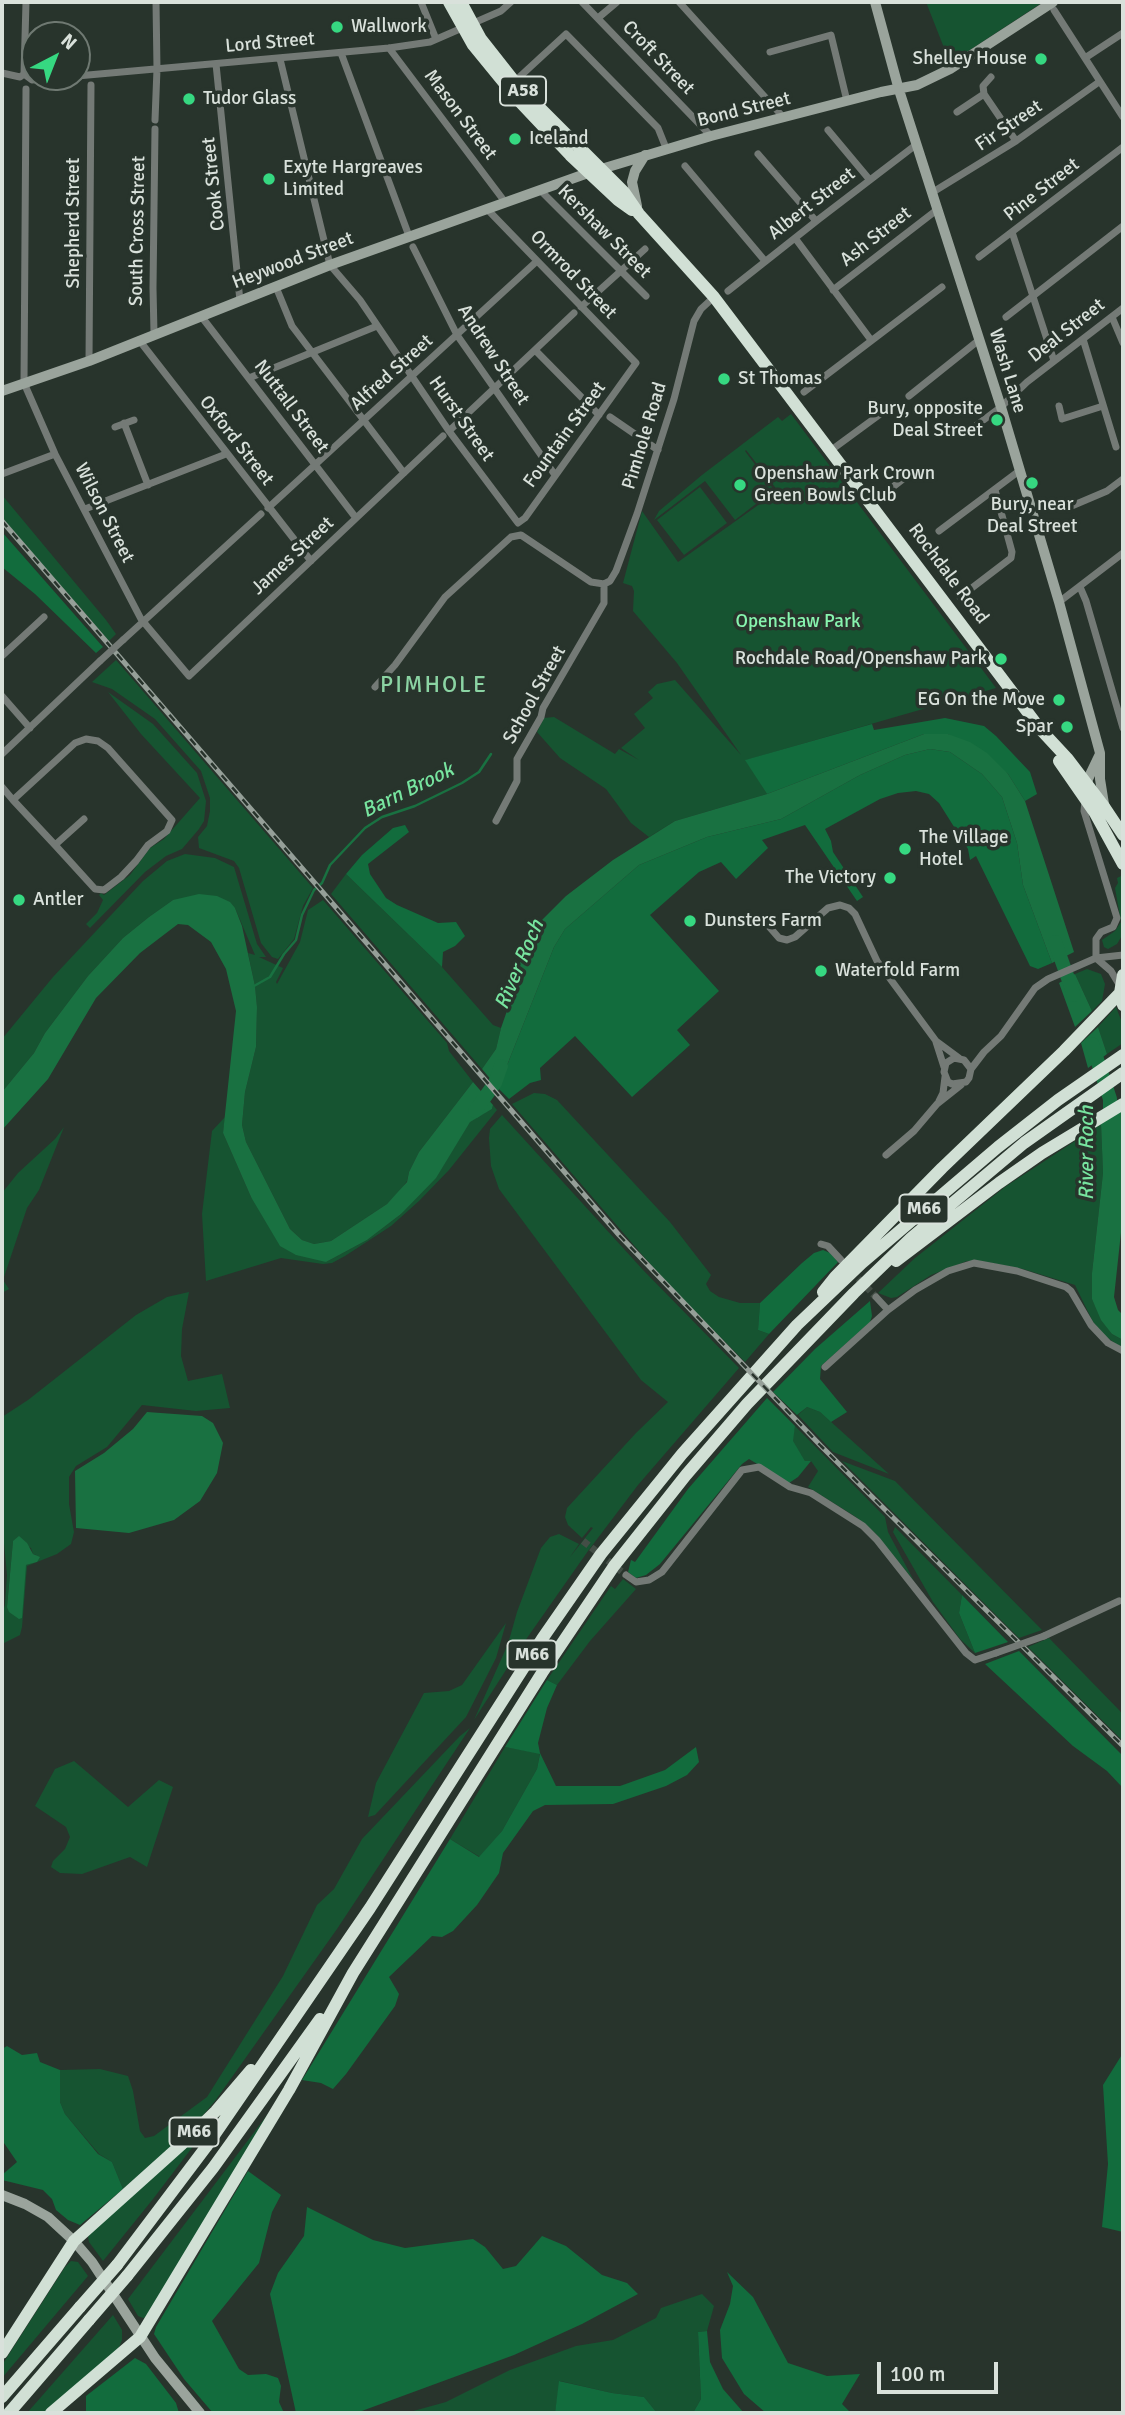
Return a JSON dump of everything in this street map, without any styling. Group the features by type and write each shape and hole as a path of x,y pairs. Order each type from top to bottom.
{"highway":[{"name":"Rochdale Road","path":"454,4 467,25 473,45 518,100 594,171"},
{"name":"Rochdale Road","path":"467,25 481,38 514,82 618,200 639,214 714,297 1041,730 1095,813 1123,864"},
{"name":"Rochdale Road","path":"1041,730 1067,758 1123,835"},
{"name":"M66","path":"2,2397 117,2265 206,2147 370,1909 542,1639 601,1554 682,1454 797,1325 835,1277 942,1168 1109,1006 1122,990"},
{"name":"M66","path":"797,1325 932,1201 1058,1100 1123,1055"},
{"name":"M66","path":"9,2413 127,2276 213,2168 353,1973 542,1673 614,1566 685,1475 747,1404 854,1293 951,1202 1066,1112 1123,1073"},
{"name":"M66","path":"854,1293 999,1183 1123,1104"},
{"name":"M66","path":"51,2413 141,2337 289,2090 353,1973"},
{"name":"M66","path":"2,2353 74,2241 216,2111 300,2011"}],"main road":[{"name":"Wash Lane","path":"875,2 899,90 1001,407 1059,602 1100,753 1100,779 1105,807"},
{"name":"Bond Street","path":"594,171 711,136 917,85 950,69 1054,6"},
{"path":"639,214 632,182 645,155"},
{"name":"Heywood Street","path":"2,391 89,361 330,265 594,171"},
{"path":"1085,800 1087,785 1100,753"},
{"path":"2,2194 48,2217 74,2241 92,2262 173,2382 200,2413"}],"street":[{"path":"25,21 26,2"},
{"path":"156,2 156,120"},
{"path":"421,2 436,39"},
{"name":"Lord Street","path":"91,75 280,59 430,42 501,11 511,2"},
{"name":"Croft Street","path":"582,2 711,136"},
{"path":"598,18 617,2"},
{"path":"679,2 784,118"},
{"path":"1054,6 1123,117"},
{"path":"1085,58 1123,33"},
{"path":"514,82 566,34 658,128 666,148"},
{"path":"770,52 831,35 848,101"},
{"name":"Mason Street","path":"389,48 505,202"},
{"path":"341,53 409,236"},
{"path":"280,59 330,265"},
{"name":"Cook Street","path":"216,64 240,301"},
{"path":"2,73 21,76"},
{"path":"990,77 984,86 984,94 1016,141"},
{"name":"Fir Street","path":"933,192 1016,141 1100,82"},
{"path":"24,383 26,91"},
{"name":"Shepherd Street","path":"89,361 91,91"},
{"path":"957,112 984,94"},
{"name":"South Cross Street","path":"154,333 155,130"},
{"path":"828,130 869,179"},
{"name":"Albert Street","path":"728,292 869,179 918,144"},
{"name":"Pine Street","path":"979,257 1123,147"},
{"path":"758,154 816,221"},
{"path":"685,166 765,261"},
{"name":"Kershaw Street","path":"540,190 646,296"},
{"name":"Ormrod Street","path":"487,209 636,363"},
{"name":"Ash Street","path":"833,290 938,209"},
{"path":"1006,317 1123,226"},
{"path":"1012,232 1054,362"},
{"path":"795,238 872,340"},
{"name":"Andrew Street","path":"413,247 457,335 555,475"},
{"path":"581,307 645,249"},
{"name":"Alfred Street","path":"268,508 537,261"},
{"name":"Hurst Street","path":"330,265 360,300 446,433 457,441 518,523"},
{"path":"276,286 292,326 404,473"},
{"path":"804,392 942,287"},
{"name":"Pimhole Road","path":"604,584 610,581 616,571 658,450 694,321 701,309 714,297"},
{"name":"Deal Street","path":"966,433 1123,307"},
{"name":"James Street","path":"167,650 189,676 574,313"},
{"name":"Nuttall Street","path":"201,316 356,518"},
{"path":"1112,317 1123,343"},
{"path":"249,378 377,326"},
{"path":"1083,339 1116,447"},
{"name":"Oxford Street","path":"139,340 311,561"},
{"path":"909,396 979,340"},
{"path":"535,350 599,415"},
{"name":"Fountain Street","path":"518,523 525,518 636,363"},
{"name":"Wilson Street","path":"24,383 55,454 144,623 167,650"},
{"path":"1059,406 1062,419 1103,406"},
{"path":"830,451 879,415"},
{"path":"610,417 658,450"},
{"path":"115,427 134,420"},
{"path":"124,424 148,485"},
{"path":"2,474 55,454"},
{"path":"85,509 226,454"},
{"path":"939,531 1019,471"},
{"path":"871,504 907,476"},
{"path":"1067,508 1107,491 1123,479"},
{"path":"961,597 1011,558 1012,552 995,490"},
{"path":"2,754 261,514"},
{"path":"375,687 395,665 445,597 511,537 521,535 591,582 604,584"},
{"path":"1059,602 1123,553"},
{"name":"School Street","path":"496,821 517,781 517,759 541,717 543,708 604,603 604,584"},
{"path":"1080,587 1123,728"},
{"path":"2,656 44,617"},
{"path":"2,696 30,728"},
{"path":"2,787 13,800 95,888 104,890 130,869 148,845 167,831 172,820 108,748 98,741 86,739 75,743 13,800"},
{"path":"1085,800 1084,811 1117,918 1113,927 1101,932 1096,939 1092,960"},
{"path":"55,845 84,819"},
{"path":"765,922 779,938 786,940 795,937 828,908 840,905 849,908 855,914 877,961 936,1041 968,1063 971,1069"},
{"path":"886,1154 914,1130 937,1104 970,1078 971,1069 1001,1036 1035,988 1048,979 1092,960 1123,955"},
{"path":"1092,960 1111,971 1122,990"},
{"path":"936,1041 945,1077 943,1093 937,1104"},
{"path":"944,1068 950,1060 984,1052"},
{"path":"945,1077 952,1084 961,1085"},
{"path":"821,1244 828,1246 841,1260"},
{"path":"825,1367 888,1310 915,1290 961,1265 974,1263 1038,1277 1066,1287 1091,1325 1108,1343 1123,1351"},
{"path":"876,1297 888,1310"},
{"path":"626,1575 636,1582 649,1580 662,1572 742,1471 759,1468 790,1487 811,1493 863,1527 877,1540 966,1653 975,1660 1044,1636 1119,1601"}],"green space":[{"path":"926,2 955,4 1043,2 950,63"},
{"name":"Openshaw Park","path":"791,414 996,688 746,760 767,794 675,821 649,837 631,823 606,789 560,758 537,732 544,718 554,717 615,754 619,749 639,760 621,748 645,728 634,714 653,698 648,692 657,684 675,680 741,755 677,663 633,611 634,591 632,586 623,583 642,511 678,562 778,491 746,450 774,490 735,520 705,481 654,520 659,511 702,475 778,417 782,421"},
{"name":"Openshaw Park Crown Green Bowls Club","path":"700,487 727,523 684,555 657,520"},
{"path":"2,495 106,620 116,634 109,641 2,518"},
{"path":"116,660 313,888 303,906 294,939 278,959 272,957 261,943 239,868 234,861 199,848 198,837 207,826 210,811 210,798 201,771 155,719 112,689 92,682"},
{"path":"108,692 153,724 197,773 206,801 204,821 182,849 166,856 145,872 90,928 86,924 97,913 103,900 99,895 104,895 130,875 150,848 164,839 200,798 141,734"},
{"path":"185,854 215,858 234,867 257,944 266,957 259,957 283,968 277,984 300,942 308,910 323,900 447,1043 449,1051 473,1082 419,1152 400,1191 387,1204 331,1241 314,1244 302,1240 290,1229 246,1142 242,1125 245,1092 256,1047 257,1007 248,953 255,955 235,908 173,900 149,917 123,938 88,976 45,1033 34,1053 2,1092 2,1039 53,977 143,881 167,861"},
{"path":"346,874 442,967 493,1025 501,1028 496,1049 482,1069 331,894"},
{"path":"1123,875 1123,934 1117,944 1108,949 1104,947 1102,940 1115,931 1121,922 1115,888 1117,878"},
{"path":"1087,969 1101,974 1105,984 1102,1001 1092,1011 1075,974"},
{"path":"1116,1007 1123,1025 1123,1043 1107,1054 1098,1027"},
{"path":"534,1093 545,1094 557,1100 670,1222 711,1275 706,1284 710,1291 719,1297 740,1303 760,1303 758,1330 769,1334 745,1362 664,1280 512,1104"},
{"path":"493,1105 497,1110 449,1170 419,1201 391,1226 345,1256 332,1263 323,1264 281,1258 206,1281 202,1214 212,1131 225,1117 223,1133 251,1197 326,1262 367,1240 401,1214 470,1121 492,1109"},
{"path":"502,1115 644,1271 739,1368 638,1485 588,1551 520,1648 474,1720 508,1644 541,1548 550,1537 559,1534 579,1544 570,1557 593,1528 582,1538 568,1525 565,1517 567,1508 668,1402 641,1380 499,1189 491,1166 489,1138 490,1129"},
{"path":"1101,1124 1103,1173 1092,1273 1092,1299 1112,1334 1123,1340 1123,1349 1105,1336 1093,1322 1075,1285 1023,1269 967,1261 931,1275 897,1297 891,1298 878,1293 915,1258 1005,1187"},
{"path":"64,1127 39,1190 27,1208 3,1280 9,1289 2,1293 2,1193"},
{"path":"189,1292 182,1329 181,1356 188,1381 222,1374 230,1408 196,1411 142,1405 107,1447 76,1466 69,1477 69,1504 74,1532 71,1544 57,1554 27,1566 20,1635 2,1644 2,1614 7,1575 2,1522 2,1417 28,1400 136,1315 167,1297","holes":["13,1541 31,1548 37,1562 26,1565 7,1607"]},
{"path":"807,1407 820,1412 889,1474 833,1452 798,1415"},
{"path":"795,1426 885,1517 888,1532 914,1581 876,1534 856,1517 808,1487 818,1471 811,1461 805,1461 792,1441"},
{"path":"842,1461 895,1481 1042,1630 1019,1638"},
{"path":"895,1527 962,1595 959,1613 975,1653 960,1639 933,1602 893,1532"},
{"path":"623,1579 636,1589 590,1641 557,1685 547,1680 611,1586 615,1589"},
{"path":"506,1623 496,1658 466,1717 375,1815 368,1817 376,1783 424,1693 449,1691 462,1685"},
{"path":"1049,1638 1120,1711 1123,1716 1123,1741 1028,1647"},
{"path":"470,1728 337,1929 215,2101 193,2127 123,2189 112,2162 99,2154 65,2114 60,2102 60,2070 100,2069 128,2076 140,2131 145,2138 154,2136 207,2097 283,1976 317,1905 334,1889 362,1839"},
{"path":"505,1747 540,1753 537,1769 502,1831 480,1857 450,1839"},
{"path":"74,1761 128,1807 159,1780 173,1787 147,1867 130,1857 82,1874 60,1873 51,1867 53,1861 65,1849 70,1837 66,1827 35,1806 55,1769"},
{"path":"283,2094 146,2317 138,2316 128,2299"},
{"path":"223,2107 103,2261 89,2242 88,2237 94,2229"},
{"path":"71,2261 78,2262 88,2276 2,2378 2,2365"},
{"path":"702,2294 714,2306 707,2331 698,2332 701,2399 693,2413 657,2413 644,2397 560,2381 555,2413 406,2413 446,2402 510,2370 576,2346 613,2340 656,2318 661,2308"},
{"path":"113,2315 122,2330 118,2350 44,2413 27,2413"}],"shaded area":[{"path":"2,532 103,647 96,653 35,594 2,567"},
{"path":"945,718 984,726 1030,772 1037,794 1025,801 1008,774 948,734 924,734 767,794 745,760 872,724 874,730"},
{"path":"930,749 950,752 982,774 1002,797 1017,843 1023,885 1052,963 1038,969 1030,966 976,856 970,860 968,849 939,803 929,794 916,791 898,793 880,799 825,829 833,852 863,897 857,901 805,825 762,840 768,848 736,879 721,862 699,872 650,915 719,991 677,1030 690,1045 632,1097 575,1036 540,1068 541,1080 530,1083 509,1099 498,1088 554,947 565,929 639,865 707,837 781,819 860,775 905,755"},
{"path":"405,825 409,832 368,864 370,874 386,898 397,905 438,923 456,922 465,936 455,946 443,952 442,967 346,874 362,855 393,828"},
{"path":"823,1250 838,1262 769,1334 758,1330 760,1303 802,1263 814,1253"},
{"path":"870,1301 870,1322 821,1366 820,1379 847,1412 831,1422 820,1412 807,1407 797,1415 773,1392 815,1349"},
{"path":"767,1398 795,1426 793,1441 805,1461 811,1461 798,1477 789,1483 749,1459 742,1464 660,1564 646,1575 636,1578 628,1572 631,1560 635,1562 688,1489"},
{"path":"962,1595 1008,1642 975,1653 959,1613"},
{"path":"1019,1651 1123,1756 1123,1788 1107,1771 1073,1746 985,1664"},
{"path":"547,1680 557,1685 547,1708 538,1743 556,1786 620,1786 665,1770 696,1747 699,1762 687,1775 666,1786 613,1804 545,1805 533,1811 503,1853 499,1873 477,1905 453,1931 442,1937 432,1936 389,1977 399,1994 395,2006 346,2074 333,2089 321,2083 302,2080 450,1839 479,1857 502,1831 537,1769 540,1754 505,1747"},
{"path":"7,2046 22,2055 37,2053 40,2062 60,2070 60,2102 65,2114 98,2154 112,2162 123,2189 80,2225 68,2220 56,2210 52,2199 43,2190 2,2180 2,2175 17,2162 2,2140 2,2049"},
{"path":"1123,2053 1123,2232 1102,2227 1108,2164 1103,2085"},
{"path":"248,2171 281,2195 272,2212 259,2263 212,2321 239,2369 248,2375 266,2374 278,2378 281,2386 279,2402 284,2413 213,2413 184,2379 154,2334"},
{"path":"307,2207 373,2240 405,2248 473,2239 485,2247 503,2269 516,2266 542,2236 566,2246 602,2275 627,2283 638,2294 582,2324 514,2355 359,2412 296,2413 270,2294 278,2273 304,2236"},
{"path":"727,2272 753,2297 788,2363 827,2376 860,2374 842,2404 851,2413 766,2413 744,2394 722,2358 720,2330 730,2304 733,2286"},
{"path":"707,2331 710,2362 723,2389 744,2413 693,2413 701,2399 698,2332"},
{"path":"135,2358 146,2364 176,2403 179,2413 86,2413 86,2396"},
{"path":"559,2381 644,2397 657,2413 555,2413"}],"water":[{"path":"924,734 948,734 970,742 987,753 1008,774 1025,801 1074,952 1052,963 1023,885 1017,843 1002,797 982,774 950,752 930,749 905,755 860,775 781,819 707,837 639,865 565,929 554,947 498,1088 482,1069 496,1049 516,985 515,973 542,920 566,896 613,860 675,821 767,794"},
{"path":"199,894 217,896 230,902 242,926 257,1007 256,1047 245,1092 242,1125 246,1142 290,1229 302,1240 314,1244 331,1241 387,1204 407,1182 419,1152 473,1082 493,1105 492,1109 470,1122 436,1178 401,1214 367,1240 326,1262 296,1255 280,1246 251,1197 223,1133 236,1011 226,969 211,942 188,925 178,924 140,953 96,998 48,1079 2,1130 2,1092 34,1053 45,1033 88,976 123,938 149,917 173,900"},
{"path":"1075,974 1092,1011 1075,1027 1059,983"},
{"path":"1098,1027 1107,1054 1088,1068 1081,1043"},
{"path":"1123,1110 1123,1214 1114,1297 1118,1310 1123,1315 1123,1340 1112,1334 1101,1320 1092,1299 1092,1273 1103,1173 1101,1124"},
{"path":"147,1412 202,1416 213,1423 223,1443 217,1473 200,1501 174,1520 129,1533 76,1528 75,1471 104,1453 133,1429"},
{"path":"19,1536 33,1554 40,1557 37,1562 26,1565 22,1618 19,1619 9,1612 7,1607 13,1541"}],"waterway":[{"name":"Barn Brook","path":"254,986 270,977 296,940 302,915 314,890 322,883 330,865 365,828 382,817 415,806 462,783 479,772 491,754"},
{"name":"River Roch","path":"1055,942 1074,995"},
{"name":"River Roch","path":"1092,1044 1110,1099 1110,1112"},
{"name":"River Roch","path":"475,1111 495,1083 501,1066"}],"tunnel":[{"path":"851,1271 876,1297"},
{"path":"583,1541 626,1575"}],"railway":[{"path":"2,521 619,1235 821,1446 1123,1746"}],"place":[{"name":"Wallwork","path":"337,27"},
{"name":"Shelley House","path":"1041,59"},
{"name":"Tudor Glass","path":"189,99"},
{"name":"Iceland","path":"515,139"},
{"name":"Exyte Hargreaves Limited","path":"269,179"},
{"name":"St Thomas","path":"724,379"},
{"name":"Bury, opposite Deal Street","path":"997,420"},
{"name":"Bury, near Deal Street","path":"1032,483"},
{"name":"Openshaw Park Crown Green Bowls Club","path":"740,485"},
{"name":"Rochdale Road/Openshaw Park","path":"1001,659"},
{"name":"EG On the Move","path":"1059,700"},
{"name":"Spar","path":"1067,727"},
{"name":"The Village Hotel","path":"905,849"},
{"name":"The Victory","path":"890,878"},
{"name":"Antler","path":"19,900"},
{"name":"Dunsters Farm","path":"690,921"},
{"name":"Waterfold Farm","path":"821,971"}],"district":[{"name":"PIMHOLE","path":"434,686"}]}
